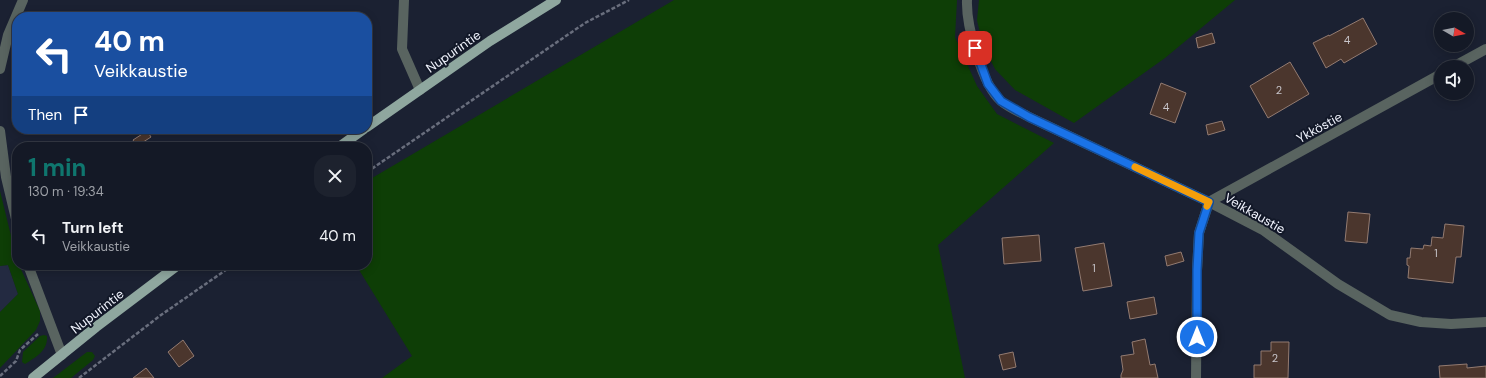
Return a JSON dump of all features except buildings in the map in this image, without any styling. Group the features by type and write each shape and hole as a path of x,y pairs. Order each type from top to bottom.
{"main road":[{"name":"Nupurintie","path":"372,124 490,41 556,0"},
{"path":"346,142 357,134"},
{"name":"Nupurintie","path":"33,378 172,270"}],"street":[{"path":"18,12 23,0"},
{"path":"404,0 402,49 420,90"},
{"name":"Veikkaustie","path":"967,0 967,12 971,36 988,84 1001,101 1029,117 1209,202 1263,230 1338,284 1390,315 1421,322 1451,324 1486,322"},
{"path":"0,69 8,35 12,26"},
{"path":"1466,60 1486,49"},
{"name":"Ykköstie","path":"1209,202 1434,78"},
{"path":"0,131 6,177 12,202"},
{"path":"1196,378 1197,270 1199,233 1209,202"},
{"path":"30,270 62,355"}],"path":[{"path":"372,169 585,24 629,0"},
{"path":"79,378 161,315 226,270"},
{"path":"0,376 16,361 20,350 50,323"}],"shaded area":[{"path":"8,265 18,294 0,312 0,266"}],"green space":[{"path":"674,0 957,0 955,37 977,86 997,114 1054,143 938,245 965,378 382,378 412,356 359,270 372,270 372,178"},
{"path":"979,0 1235,0 1165,58 1074,123 1015,90 995,69 983,46 977,20"},
{"path":"0,191 12,240 12,270 21,270 40,311 40,321 36,330 0,368 0,312 18,294 8,265 0,266"},
{"path":"40,336 47,336 47,341 43,350 25,364 22,362 23,352"},
{"path":"87,352 92,352 95,356 93,360 71,378 53,378"}],"slow traffic":[{"path":"1135,167 1209,202 1207,206"}],"route":[{"path":"975,48 988,84 1001,101 1029,117 1209,202 1199,233 1197,270 1197,337"}]}
